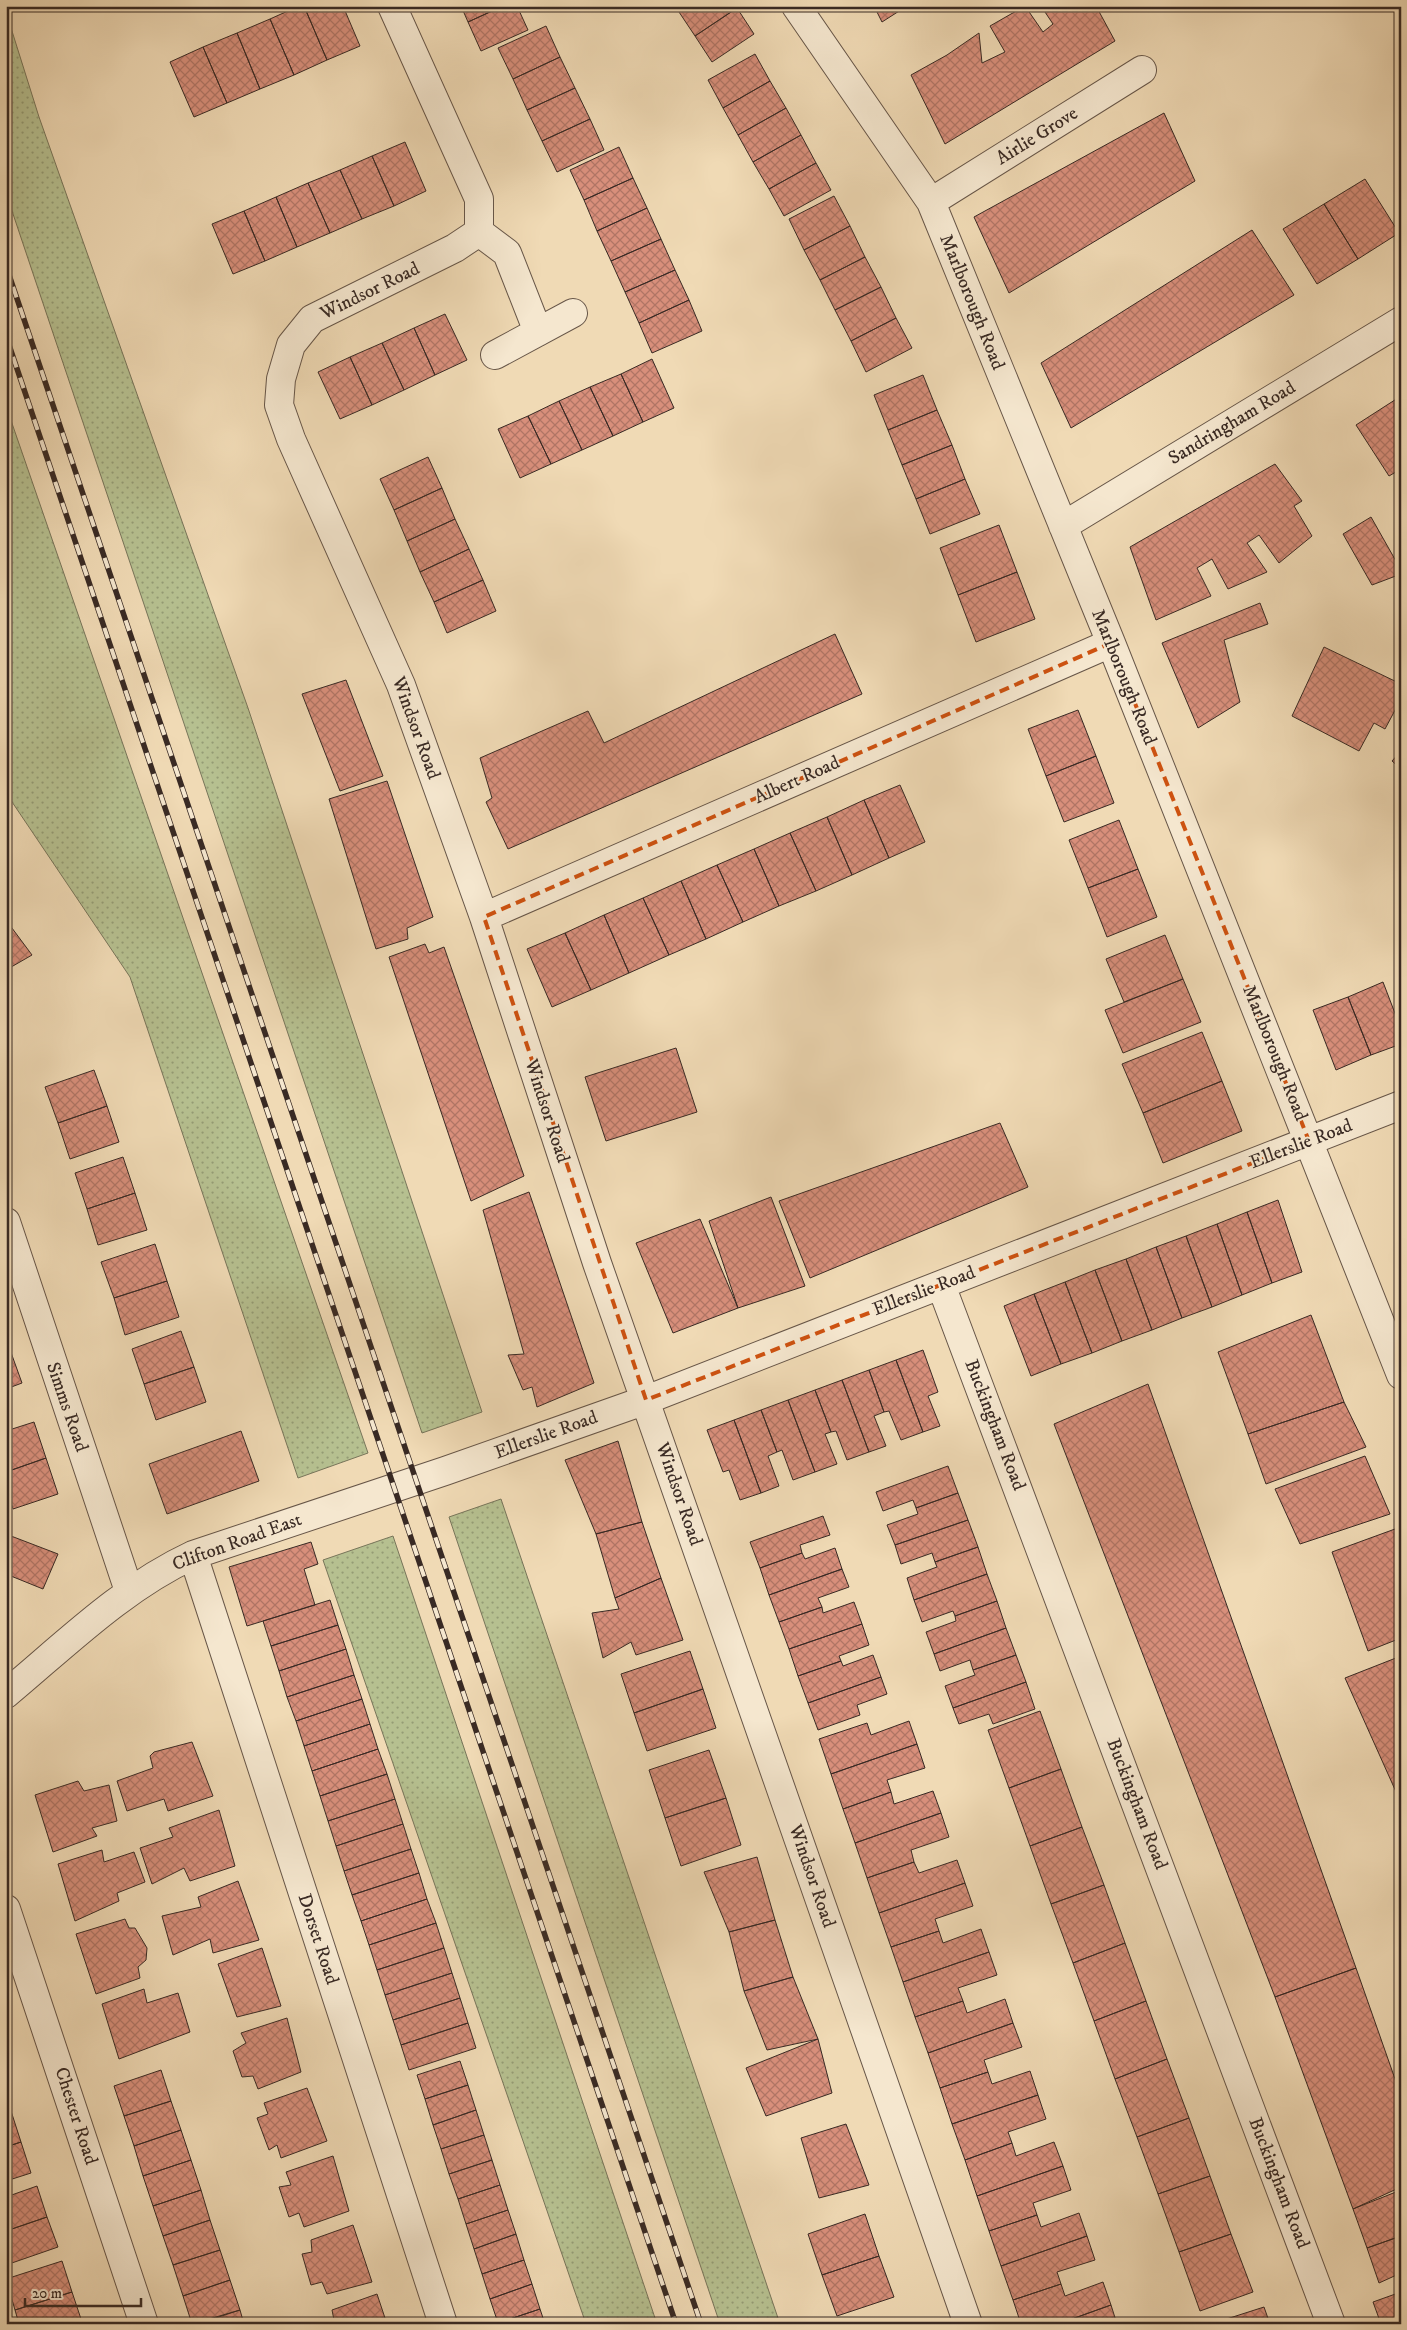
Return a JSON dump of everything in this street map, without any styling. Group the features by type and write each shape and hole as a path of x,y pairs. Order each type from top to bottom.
{"street":[{"path":"392,6 479,199 480,232 507,254 538,332"},
{"name":"Marlborough Road","path":"796,6 932,202 1111,643 1401,1375"},
{"name":"Airlie Grove","path":"932,202 1142,70"},
{"name":"Windsor Road","path":"480,232 455,248 312,319 291,345 281,379 279,405 291,439 401,685 484,917 597,1263 968,2324"},
{"path":"495,356 573,313"},
{"name":"Sandringham Road","path":"1063,526 1401,321"},
{"name":"Albert Road","path":"484,917 1111,643"},
{"name":"Ellerslie Road","path":"445,1471 646,1400 1401,1105"},
{"name":"Simms Road","path":"6,1222 16,1285 129,1591"},
{"name":"Buckingham Road","path":"941,1285 1332,2324"},
{"name":"Clifton Road East","path":"6,1694 129,1591 161,1570 193,1555 445,1471"},
{"name":"Dorset Road","path":"193,1555 444,2324"},
{"name":"Chester Road","path":"6,1909 144,2324"}],"highlighted area":[{"path":"1111,643 1309,1141 646,1400 484,917"}],"green space":[{"path":"6,12 39,117 248,708 482,1412 422,1433 6,193"},
{"path":"6,406 368,1453 298,1478 130,977 6,793"},
{"path":"501,1499 780,2324 720,2324 449,1517"},
{"path":"393,1536 657,2324 586,2324 323,1560"}],"building":[{"path":"299,6 304,6 327,60 294,75 270,19"},
{"path":"304,6 343,6 360,46 327,60"},
{"path":"461,6 503,6 468,22"},
{"path":"503,6 517,6 528,30 481,51 468,22"},
{"path":"682,6 735,6 737,8 695,36 677,9"},
{"path":"874,6 907,6 882,22"},
{"path":"1025,6 1043,32 1053,24 1041,6 1096,6 1115,41 945,144 911,75 947,55 979,33 982,63 1005,52 990,26"},
{"path":"737,8 754,34 712,62 695,36"},
{"path":"270,19 294,75 260,89 237,33"},
{"path":"546,26 560,57 513,79 498,48"},
{"path":"237,33 260,89 227,103 203,47"},
{"path":"203,47 227,103 194,117 170,62"},
{"path":"755,54 770,81 723,108 708,80"},
{"path":"560,57 575,88 527,110 513,79"},
{"path":"770,81 786,108 738,135 723,108"},
{"path":"575,88 590,119 542,141 527,110"},
{"path":"786,108 801,135 753,162 738,135"},
{"path":"1164,113 1195,181 1009,293 974,217"},
{"path":"590,119 604,150 557,172 542,141"},
{"path":"801,135 816,163 769,189 753,162"},
{"path":"405,142 426,191 394,206 372,156"},
{"path":"619,147 633,178 584,200 570,170"},
{"path":"372,156 394,206 362,219 340,170"},
{"path":"816,163 831,190 784,216 769,189"},
{"path":"340,170 362,219 330,233 308,183"},
{"path":"633,178 647,208 597,231 584,200"},
{"path":"1365,179 1399,233 1358,259 1324,204"},
{"path":"308,183 330,233 297,247 276,197"},
{"path":"834,196 850,226 804,250 789,219"},
{"path":"276,197 297,247 265,261 244,211"},
{"path":"1324,204 1358,259 1317,284 1283,229"},
{"path":"647,208 661,239 611,261 597,231"},
{"path":"244,211 265,261 233,274 212,224"},
{"path":"850,226 865,257 820,280 804,250"},
{"path":"1252,230 1294,295 1071,428 1041,363"},
{"path":"661,239 675,270 625,292 611,261"},
{"path":"865,257 881,287 835,310 820,280"},
{"path":"675,270 689,300 639,323 625,292"},
{"path":"881,287 896,318 851,341 835,310"},
{"path":"689,300 702,331 652,353 639,323"},
{"path":"445,314 467,360 435,375 414,328"},
{"path":"896,318 912,348 866,372 851,341"},
{"path":"414,328 435,375 404,390 382,343"},
{"path":"382,343 404,390 372,405 350,357"},
{"path":"350,357 372,405 340,419 318,372"},
{"path":"652,359 674,408 643,422 621,374"},
{"path":"621,374 643,422 613,436 590,387"},
{"path":"923,375 937,410 888,430 874,395"},
{"path":"590,387 613,436 582,450 559,401"},
{"path":"1401,396 1401,469 1389,476 1356,425"},
{"path":"559,401 582,450 551,464 528,416"},
{"path":"937,410 952,445 902,465 888,430"},
{"path":"528,416 551,464 520,478 498,429"},
{"path":"952,445 965,479 916,499 902,465"},
{"path":"428,457 442,488 394,510 380,479"},
{"path":"1275,464 1302,501 1294,506 1312,536 1279,563 1259,535 1247,543 1267,572 1228,589 1212,559 1197,568 1211,596 1156,620 1130,547"},
{"path":"965,479 980,514 930,534 916,499"},
{"path":"442,488 455,519 407,541 394,510"},
{"path":"1371,517 1401,570 1401,574 1372,585 1343,534"},
{"path":"455,519 469,549 420,572 407,541"},
{"path":"999,525 1017,572 958,595 940,548"},
{"path":"469,549 483,580 434,602 420,572"},
{"path":"1017,572 1035,619 976,642 958,595"},
{"path":"483,580 496,611 447,633 434,602"},
{"path":"1260,603 1268,624 1224,640 1240,702 1198,728 1162,643"},
{"path":"835,634 862,694 508,849 486,802 492,798 480,758 588,711 604,743"},
{"path":"1324,647 1401,684 1401,699 1385,729 1374,723 1359,751 1292,716"},
{"path":"346,680 383,776 340,791 302,694"},
{"path":"1078,710 1096,756 1046,776 1028,729"},
{"path":"1401,751 1401,769 1392,761"},
{"path":"1096,756 1114,803 1064,822 1046,776"},
{"path":"387,781 433,917 407,928 408,939 376,949 329,799"},
{"path":"900,785 925,842 889,858 864,800"},
{"path":"864,800 889,858 852,875 827,817"},
{"path":"827,817 852,875 816,891 790,833"},
{"path":"1119,820 1138,869 1088,888 1069,840"},
{"path":"790,833 816,891 779,906 754,849"},
{"path":"754,849 779,906 743,922 717,865"},
{"path":"717,865 743,922 706,939 681,881"},
{"path":"1138,869 1157,917 1107,937 1088,888"},
{"path":"681,881 706,939 669,955 643,898"},
{"path":"643,898 669,955 629,973 604,915"},
{"path":"604,915 629,973 591,990 565,933"},
{"path":"6,920 32,955 6,970"},
{"path":"565,933 591,990 552,1007 527,949"},
{"path":"1165,935 1183,979 1124,1002 1106,959"},
{"path":"425,944 429,953 444,947 524,1176 471,1201 389,957"},
{"path":"1183,979 1201,1022 1123,1053 1105,1010"},
{"path":"1383,982 1401,1029 1401,1044 1371,1055 1348,997"},
{"path":"1348,997 1371,1055 1336,1070 1313,1010"},
{"path":"1202,1032 1222,1081 1143,1113 1122,1064"},
{"path":"676,1048 697,1112 606,1141 585,1077"},
{"path":"94,1070 107,1106 58,1123 45,1087"},
{"path":"1222,1081 1242,1131 1163,1163 1143,1113"},
{"path":"107,1106 119,1142 70,1159 58,1123"},
{"path":"1000,1123 1028,1187 810,1278 779,1201"},
{"path":"123,1157 135,1193 87,1209 75,1173"},
{"path":"529,1192 594,1383 537,1407 532,1387 523,1390 508,1355 524,1354 483,1210"},
{"path":"135,1193 147,1230 98,1245 87,1209"},
{"path":"771,1197 805,1286 738,1308 709,1221"},
{"path":"1278,1200 1302,1272 1272,1283 1247,1212"},
{"path":"1247,1212 1272,1283 1242,1295 1217,1224"},
{"path":"700,1219 738,1308 673,1333 636,1243"},
{"path":"1217,1224 1242,1295 1212,1307 1186,1236"},
{"path":"1186,1236 1212,1307 1182,1318 1156,1247"},
{"path":"155,1244 167,1281 114,1298 101,1262"},
{"path":"1156,1247 1182,1318 1152,1330 1126,1259"},
{"path":"1126,1259 1152,1330 1122,1341 1095,1270"},
{"path":"1095,1270 1122,1341 1092,1353 1065,1282"},
{"path":"167,1281 179,1317 125,1335 114,1298"},
{"path":"1065,1282 1092,1353 1061,1364 1034,1294"},
{"path":"1034,1294 1061,1364 1031,1376 1004,1306"},
{"path":"1311,1315 1344,1402 1248,1434 1218,1352"},
{"path":"181,1331 194,1367 144,1384 132,1349"},
{"path":"9,1347 22,1383 6,1389 6,1348"},
{"path":"923,1350 938,1392 928,1396 940,1426 923,1432 896,1360"},
{"path":"896,1360 923,1432 901,1440 889,1411 884,1412 869,1370"},
{"path":"194,1367 206,1402 156,1420 144,1384"},
{"path":"869,1370 884,1412 874,1416 886,1446 869,1452 842,1380"},
{"path":"842,1380 869,1452 847,1460 836,1431 831,1432 815,1390"},
{"path":"1148,1384 1356,1968 1275,1997 1054,1424"},
{"path":"815,1390 831,1432 825,1434 837,1464 815,1472 788,1400"},
{"path":"788,1400 815,1472 793,1480 782,1450 777,1452 761,1410"},
{"path":"1344,1402 1366,1447 1266,1484 1248,1434"},
{"path":"761,1410 777,1452 768,1456 779,1486 761,1493 734,1420"},
{"path":"734,1420 761,1493 740,1500 729,1470 723,1472 707,1430"},
{"path":"34,1422 46,1458 6,1472 6,1431"},
{"path":"241,1431 259,1481 167,1514 149,1464"},
{"path":"618,1441 642,1522 596,1534 565,1460"},
{"path":"1365,1456 1390,1514 1300,1544 1275,1489"},
{"path":"46,1458 58,1494 13,1509 6,1488 6,1472"},
{"path":"948,1466 958,1493 916,1508 913,1500 883,1511 876,1492"},
{"path":"958,1493 968,1520 895,1545 887,1525 918,1514 916,1508"},
{"path":"823,1516 830,1535 800,1545 802,1553 760,1568 750,1542"},
{"path":"968,1520 978,1547 935,1562 932,1553 901,1564 895,1545"},
{"path":"642,1522 661,1578 615,1598 596,1534"},
{"path":"1395,1529 1401,1544 1401,1638 1368,1651 1332,1552"},
{"path":"11,1536 58,1554 43,1589 6,1574 6,1548"},
{"path":"311,1542 318,1564 304,1569 315,1605 247,1626 229,1567"},
{"path":"978,1547 987,1574 914,1600 907,1578 937,1567 935,1562"},
{"path":"835,1548 842,1569 769,1595 760,1568 802,1553 805,1559"},
{"path":"842,1569 849,1587 818,1598 822,1607 779,1622 769,1595"},
{"path":"987,1574 997,1601 955,1616 953,1611 922,1622 914,1600"},
{"path":"661,1578 683,1640 636,1655 631,1642 603,1658 592,1613 619,1609 615,1598"},
{"path":"330,1600 338,1625 271,1646 263,1621"},
{"path":"997,1601 1006,1628 934,1654 926,1632 956,1621 955,1616"},
{"path":"854,1602 862,1624 789,1649 779,1622 822,1607 823,1613"},
{"path":"862,1624 869,1645 839,1656 841,1661 798,1676 789,1649"},
{"path":"338,1625 346,1649 279,1671 271,1646"},
{"path":"1006,1628 1016,1655 973,1670 970,1660 940,1671 934,1654"},
{"path":"346,1649 354,1675 287,1697 279,1671"},
{"path":"690,1651 703,1689 634,1713 621,1674"},
{"path":"873,1655 881,1677 808,1703 798,1676 841,1661 843,1666"},
{"path":"1016,1655 1026,1682 953,1708 945,1686 975,1675 973,1670"},
{"path":"1401,1656 1401,1803 1345,1678"},
{"path":"354,1675 362,1699 296,1721 287,1697"},
{"path":"881,1677 887,1694 857,1705 860,1715 818,1730 808,1703"},
{"path":"1026,1682 1035,1709 993,1724 989,1714 959,1724 953,1708"},
{"path":"703,1689 716,1728 647,1751 634,1713"},
{"path":"362,1699 370,1724 304,1746 296,1721"},
{"path":"1040,1711 1061,1769 1009,1788 988,1730"},
{"path":"909,1721 917,1744 831,1774 819,1739 867,1723 871,1735"},
{"path":"370,1724 378,1749 312,1771 304,1746"},
{"path":"192,1742 213,1796 168,1811 164,1799 127,1811 117,1781 153,1768 150,1756 154,1752"},
{"path":"917,1744 925,1768 887,1780 891,1792 843,1809 831,1774"},
{"path":"378,1749 387,1774 320,1796 312,1771"},
{"path":"709,1750 726,1798 665,1818 649,1770"},
{"path":"1061,1769 1082,1827 1030,1846 1009,1788"},
{"path":"387,1774 395,1799 328,1821 320,1796"},
{"path":"78,1781 84,1791 109,1785 117,1821 92,1828 97,1836 53,1852 35,1795"},
{"path":"933,1791 941,1813 855,1843 843,1809 891,1792 894,1804"},
{"path":"726,1798 741,1845 681,1866 665,1818"},
{"path":"395,1799 403,1824 336,1846 328,1821"},
{"path":"219,1810 235,1866 190,1881 184,1868 152,1884 140,1848 173,1837 169,1828"},
{"path":"941,1813 949,1837 911,1850 914,1862 867,1878 855,1843"},
{"path":"403,1824 411,1849 344,1871 336,1846"},
{"path":"1082,1827 1104,1885 1051,1904 1030,1846"},
{"path":"411,1849 419,1873 352,1895 344,1871"},
{"path":"102,1850 104,1862 134,1852 145,1882 117,1893 119,1901 75,1921 58,1864"},
{"path":"757,1857 775,1920 729,1932 704,1872"},
{"path":"957,1860 965,1883 879,1913 867,1878 914,1862 919,1873"},
{"path":"419,1873 427,1899 361,1921 352,1895"},
{"path":"238,1881 259,1940 213,1953 210,1939 173,1955 162,1916 201,1907 198,1897"},
{"path":"965,1883 973,1906 935,1919 939,1931 891,1947 879,1913"},
{"path":"1104,1885 1125,1943 1073,1963 1051,1904"},
{"path":"427,1899 436,1923 369,1945 361,1921"},
{"path":"125,1919 129,1928 135,1928 147,1948 146,1960 138,1967 140,1978 96,1994 76,1934"},
{"path":"775,1920 793,1977 744,1991 729,1932"},
{"path":"436,1923 444,1948 377,1970 369,1945"},
{"path":"981,1929 989,1952 903,1982 891,1947 939,1931 943,1943"},
{"path":"1125,1943 1146,2001 1094,2021 1073,1963"},
{"path":"262,1948 281,2006 237,2017 218,1964"},
{"path":"444,1948 452,1973 385,1995 377,1970"},
{"path":"989,1952 997,1975 958,1988 963,2001 915,2017 903,1982"},
{"path":"1356,1968 1401,2096 1401,2187 1353,2209 1275,1997"},
{"path":"452,1973 460,1998 393,2020 385,1995"},
{"path":"793,1977 818,2039 767,2050 744,1991"},
{"path":"144,1989 147,2003 178,1993 190,2032 119,2059 102,2004"},
{"path":"460,1998 468,2023 401,2045 393,2020"},
{"path":"1005,1999 1013,2023 928,2053 915,2017 963,2001 967,2013"},
{"path":"1146,2001 1167,2059 1115,2079 1094,2021"},
{"path":"287,2018 301,2072 258,2089 253,2076 242,2077 233,2051 246,2043 241,2033"},
{"path":"468,2023 476,2048 409,2070 401,2045"},
{"path":"1013,2023 1022,2047 984,2060 988,2072 940,2088 928,2053"},
{"path":"818,2039 832,2093 766,2116 746,2068"},
{"path":"1167,2059 1189,2118 1137,2137 1115,2079"},
{"path":"460,2061 468,2085 425,2099 417,2075"},
{"path":"161,2070 171,2101 124,2116 114,2086"},
{"path":"1030,2071 1038,2095 952,2124 940,2088 988,2072 992,2084"},
{"path":"468,2085 476,2110 433,2125 425,2099"},
{"path":"307,2088 327,2141 281,2158 277,2145 269,2150 257,2118 268,2114 264,2103"},
{"path":"1038,2095 1046,2119 1008,2132 1012,2143 965,2160 952,2124"},
{"path":"171,2101 181,2130 134,2146 124,2116"},
{"path":"476,2110 484,2135 441,2149 433,2125"},
{"path":"11,2111 21,2142 6,2147 6,2113"},
{"path":"1189,2118 1210,2176 1158,2194 1137,2137"},
{"path":"846,2124 869,2185 819,2198 801,2138"},
{"path":"181,2130 191,2160 143,2176 134,2146"},
{"path":"484,2135 492,2160 449,2174 441,2149"},
{"path":"21,2142 31,2173 6,2181 6,2147"},
{"path":"1054,2142 1063,2166 977,2196 965,2160 1012,2143 1016,2156"},
{"path":"333,2156 349,2211 304,2227 299,2213 289,2217 279,2187 291,2185 286,2172"},
{"path":"191,2160 201,2190 153,2206 143,2176"},
{"path":"492,2160 500,2185 458,2199 449,2174"},
{"path":"1063,2166 1071,2190 1033,2203 1037,2215 989,2231 977,2196"},
{"path":"1210,2176 1231,2234 1179,2252 1158,2194"},
{"path":"500,2185 508,2210 466,2224 458,2199"},
{"path":"37,2186 47,2217 6,2231 6,2197"},
{"path":"201,2190 210,2220 163,2236 153,2206"},
{"path":"1401,2190 1401,2236 1367,2248 1353,2209"},
{"path":"508,2210 516,2234 474,2249 466,2224"},
{"path":"1079,2213 1087,2236 1001,2266 989,2231 1037,2215 1041,2227"},
{"path":"865,2214 879,2256 822,2275 808,2234"},
{"path":"47,2217 58,2247 6,2265 6,2231"},
{"path":"210,2220 220,2250 173,2265 163,2236"},
{"path":"353,2225 372,2282 327,2294 322,2282 311,2285 302,2254 312,2252 311,2240"},
{"path":"516,2234 524,2260 482,2274 474,2249"},
{"path":"1231,2234 1253,2292 1200,2311 1179,2252"},
{"path":"1087,2236 1095,2260 1057,2272 1061,2284 1013,2300 1001,2266"},
{"path":"1401,2236 1401,2273 1379,2283 1367,2248"},
{"path":"220,2250 230,2280 183,2296 173,2265"},
{"path":"879,2256 894,2297 837,2316 822,2275"},
{"path":"524,2260 532,2284 490,2299 482,2274"},
{"path":"62,2261 72,2292 15,2310 6,2279"},
{"path":"230,2280 240,2310 192,2324 183,2296"},
{"path":"1103,2282 1111,2305 1058,2324 1021,2324 1013,2300 1061,2284 1065,2296"},
{"path":"532,2284 540,2309 498,2323 490,2299"},
{"path":"72,2292 82,2322 19,2324 15,2310"},
{"path":"1401,2292 1401,2324 1381,2324 1373,2302"},
{"path":"377,2294 387,2324 325,2324 334,2320 332,2310"},
{"path":"1111,2305 1117,2324 1058,2324"},
{"path":"1264,2307 1270,2324 1211,2324"},
{"path":"540,2309 545,2324 498,2324 498,2323"},
{"path":"240,2310 244,2324 197,2324"}],"railway":[{"path":"6,266 701,2324"},
{"path":"6,336 676,2324"}]}
